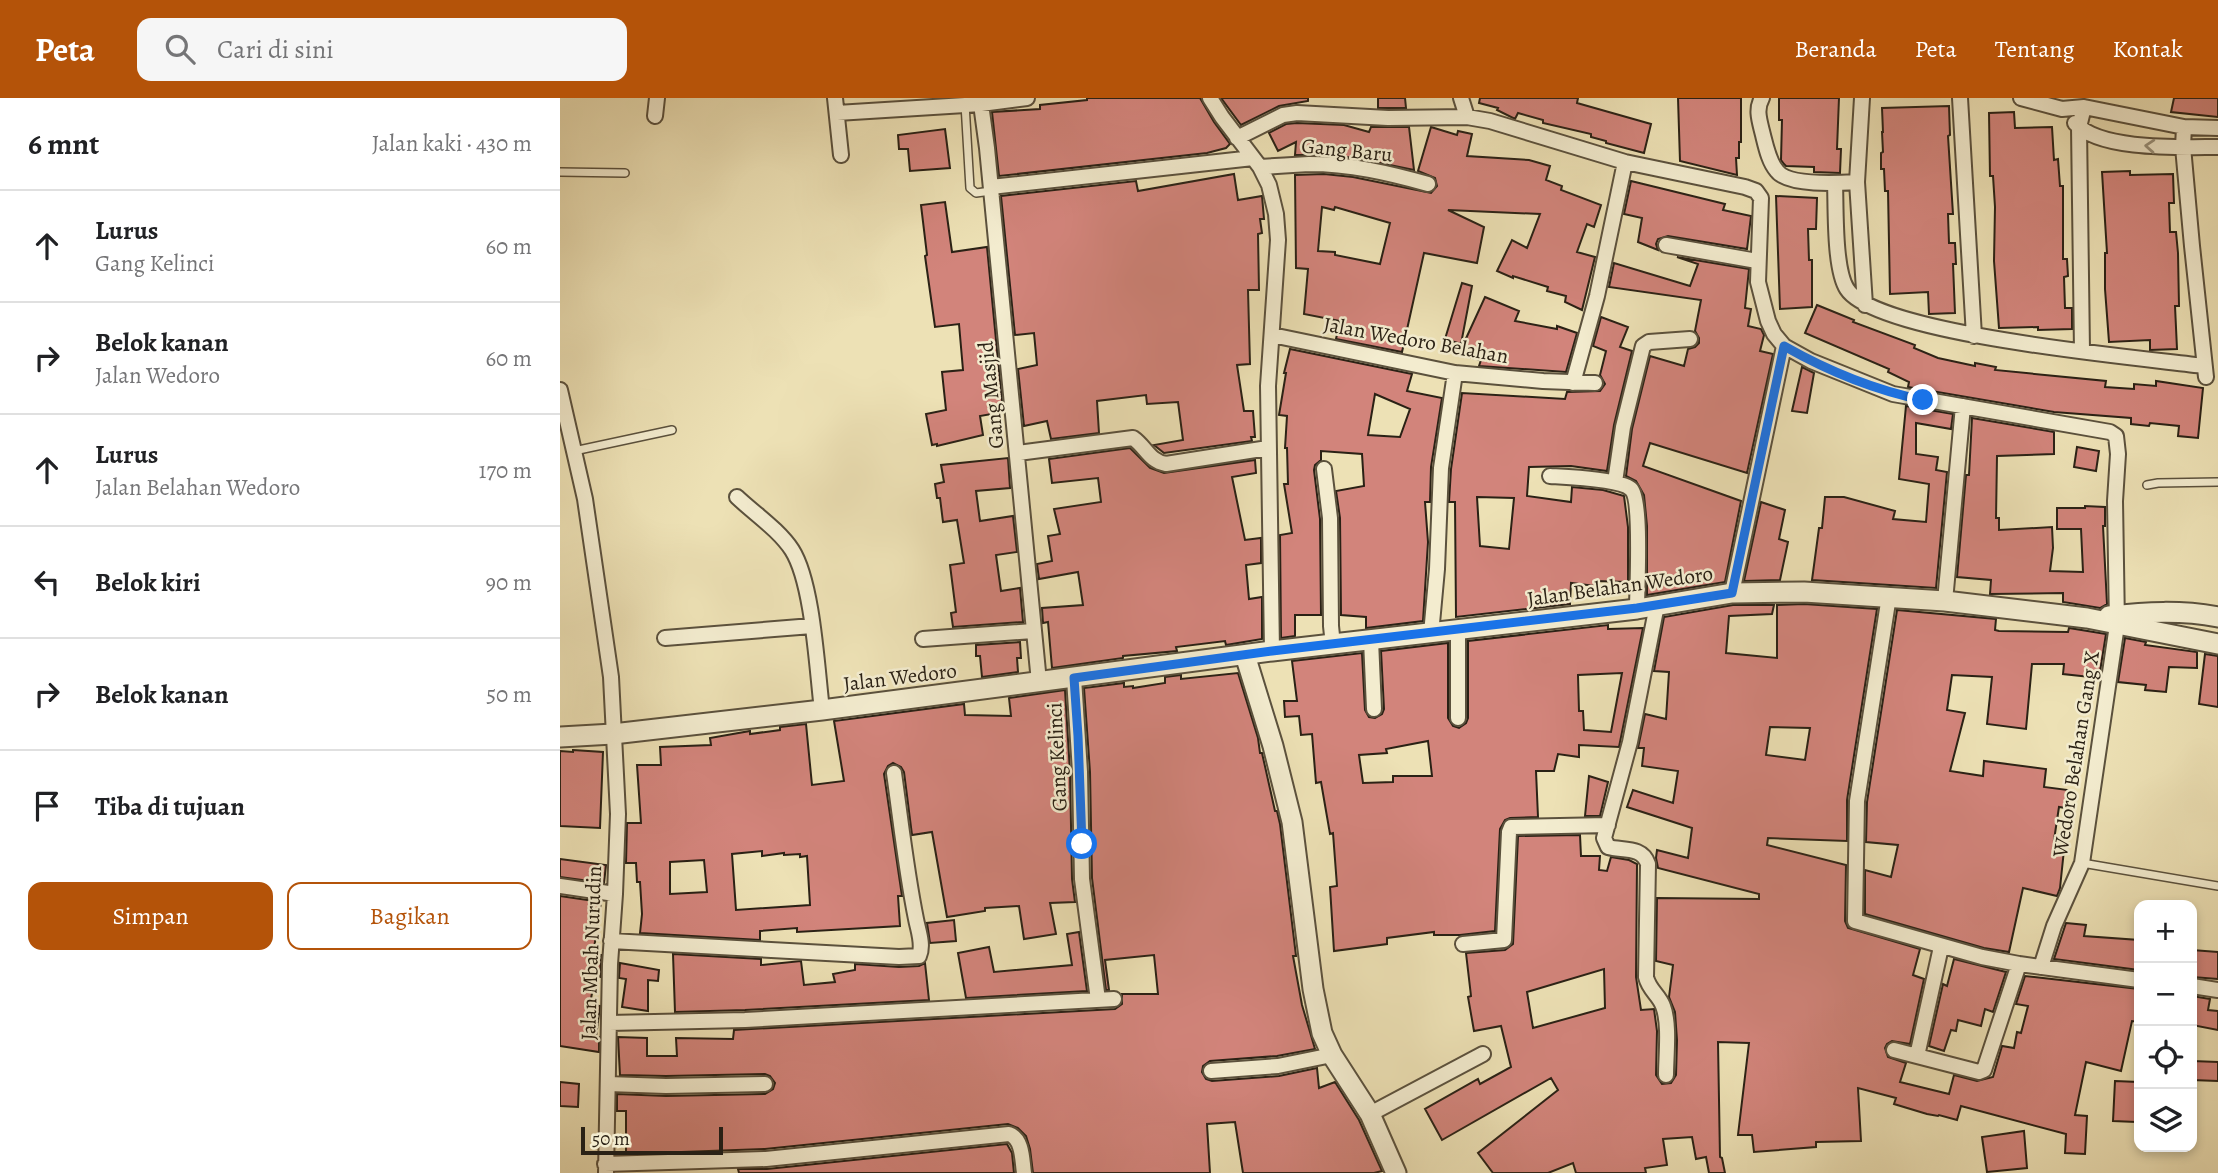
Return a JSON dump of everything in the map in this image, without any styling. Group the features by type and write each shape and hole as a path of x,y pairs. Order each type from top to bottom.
{"street":[{"path":"655,116 657,98"},
{"path":"841,155 836,105 930,102 981,104 1027,98"},
{"path":"1210,98 1256,162 1269,185 1276,214 1278,240 1268,386 1272,651"},
{"path":"1461,98 1467,117"},
{"path":"1762,98 1758,108 1759,119 1769,155 1777,171 1789,179 1835,183 1857,181"},
{"path":"1862,98 1857,181 1865,305"},
{"path":"1960,98 1974,336"},
{"path":"2021,98 2062,108 2084,107 2184,127 2218,128"},
{"name":"Gang Masjid","path":"981,104 1039,682"},
{"path":"2082,351 2078,213 2079,127 2084,107"},
{"path":"2062,108 2079,127 2098,137 2118,142 2183,148 2218,147"},
{"path":"1237,138 1283,115 1297,113 1388,118 1467,117 1490,121 1625,162 1756,191 1762,204 1758,261 1762,305 1774,334 1784,346 1811,362 1892,394 1963,407 1945,601"},
{"path":"1835,183 1841,272 1847,289 1865,305 1936,328 1974,336 2205,371 2183,148 2184,127"},
{"name":"Gang Baru","path":"991,189 1256,162 1352,167 1429,184"},
{"path":"1573,383 1597,296 1625,162"},
{"path":"1666,245 1758,261"},
{"name":"Jalan Wedoro Belahan","path":"1272,335 1455,373 1595,383"},
{"path":"1615,482 1623,427 1643,346 1649,342 1690,340"},
{"path":"1732,593 1784,346"},
{"path":"1431,634 1441,468 1455,373"},
{"name":"Jalan Mbah Nurudin","path":"560,390 585,499 611,677 618,814 611,941 605,1169"},
{"name":"Wedoro Belahan Gang X","path":"1963,407 2110,432 2116,436 2118,620 2082,863 2054,926 2041,967"},
{"path":"1018,453 1133,438 1151,459 1166,464 1268,448"},
{"path":"1324,469 1330,518 1333,645"},
{"path":"1550,476 1615,482 1631,489 1636,499 1637,608"},
{"path":"737,497 775,531 793,552 802,572 812,626 822,710"},
{"name":"Jalan Belahan Wedoro","path":"1245,655 1637,608 1732,593 1804,592 1889,596 2087,618 2153,621 2218,644"},
{"path":"1889,596 1857,801 1855,921 1941,947 2020,964 2134,978"},
{"path":"1657,605 1630,742 1604,838 1608,847 1640,852 1648,864 1646,977 1650,990 1662,1003 1665,1015 1666,1075"},
{"name":"Jalan Belahan Wedoro","path":"2153,621 2186,611 2218,617"},
{"path":"665,638 812,626"},
{"path":"1458,630 1458,718"},
{"path":"923,639 1033,631"},
{"path":"1370,640 1374,709"},
{"path":"1245,655 1273,746 1292,822 1313,989 1322,1033 1332,1055 1370,1114 1396,1173"},
{"name":"Jalan Wedoro","path":"560,737 613,734 822,710 1245,655"},
{"name":"Gang Kelinci","path":"1074,678 1082,878 1098,1000"},
{"path":"611,941 919,956 920,939 905,865 894,773"},
{"path":"1463,944 1504,940 1511,827 1608,825"},
{"path":"560,886 615,894"},
{"path":"1917,1056 1941,947"},
{"path":"1894,1050 1975,1071 1984,1070 2020,964"},
{"path":"2197,987 2218,990"},
{"path":"609,1023 757,1019 1114,999"},
{"path":"1370,1114 1483,1054"},
{"path":"1211,1071 1278,1066 1332,1055"},
{"path":"608,1084 765,1084"},
{"path":"605,1169 765,1159 1009,1134 1015,1135 1018,1140 1024,1173"}],"lane":[{"path":"965,104 970,188 975,193 991,189"},
{"path":"560,172 625,173"},
{"path":"574,451 672,430"},
{"path":"2147,485 2158,482 2218,481"},
{"path":"2082,863 2218,886"}],"building":[{"path":"1087,98 1200,98 1230,144 1226,148 1207,153 999,176 992,112 1040,109 1040,105"},
{"path":"1221,98 1308,98 1308,101 1279,106 1241,125"},
{"path":"1378,98 1405,98 1406,108 1378,108"},
{"path":"1480,98 1578,98 1577,103 1651,124 1644,153 1518,113 1515,119 1497,110 1498,108 1479,103"},
{"path":"1678,98 1741,98 1741,142 1739,158 1736,158 1737,175 1680,161"},
{"path":"1779,98 1839,98 1837,149 1841,149 1840,173 1814,172 1814,167 1784,164 1781,160 1782,120 1779,120"},
{"path":"2174,98 2218,98 2218,117 2171,112"},
{"path":"1949,106 1948,136 1953,214 1948,214 1949,243 1955,243 1955,313 1929,314 1928,292 1890,294 1888,191 1885,191 1884,169 1881,169 1882,108"},
{"path":"2014,112 2015,128 2052,127 2054,160 2058,159 2060,186 2063,186 2063,259 2067,259 2068,276 2064,277 2065,308 2072,308 2072,329 1999,328 1989,113"},
{"path":"1286,124 1344,125 1369,132 1371,127 1409,127 1414,170 1356,158 1295,155 1296,142 1278,151 1269,133"},
{"path":"1431,127 1457,135 1458,131 1472,134 1467,156 1529,160 1550,166 1546,180 1562,186 1561,190 1601,205 1594,227 1587,224 1577,252 1595,257 1582,310 1565,302 1566,296 1547,291 1548,287 1497,271 1512,240 1527,248 1540,214 1448,210 1484,227 1477,263 1424,253 1402,352 1336,339 1340,321 1304,314 1308,269 1296,268 1295,175 1353,177 1431,193 1437,186 1435,178 1418,171","holes":["1322,207 1334,210 1335,207 1390,223 1380,264 1335,255 1335,252 1318,251"]},
{"path":"945,129 950,168 910,171 908,149 899,149 898,135"},
{"path":"2130,171 2130,175 2173,174 2174,203 2169,203 2170,232 2176,232 2178,253 2179,306 2175,306 2177,349 2150,350 2150,340 2109,342 2102,172"},
{"path":"1234,174 1238,200 1262,196 1264,219 1260,219 1262,233 1258,234 1259,290 1248,290 1250,364 1237,365 1244,411 1253,411 1255,437 1251,437 1252,441 1164,453 1154,445 1183,440 1178,402 1147,404 1146,395 1097,401 1099,433 1051,439 1047,421 1024,426 1018,369 1037,365 1034,333 1015,335 1001,196 1136,181 1138,191"},
{"path":"1631,181 1725,204 1723,210 1751,216 1747,249 1668,236 1658,239 1658,250 1638,242 1642,218 1624,214"},
{"path":"1776,196 1817,198 1816,229 1808,229 1809,260 1812,260 1812,307 1780,309"},
{"path":"945,202 952,252 987,247 1003,412 980,416 983,435 937,446 932,445 926,414 946,410 942,372 963,370 959,324 935,327 921,205"},
{"path":"1677,257 1749,269 1745,308 1751,309 1748,326 1761,329 1764,335 1760,351 1773,354 1747,473 1650,443 1643,466 1741,501 1725,582 1647,595 1644,495 1636,481 1626,476 1632,429 1650,356 1684,366 1688,349 1699,343 1695,331 1701,300 1609,287 1614,263 1690,286 1698,264"},
{"path":"1462,283 1472,286 1461,344 1445,339"},
{"path":"1485,297 1519,311 1515,321 1557,329 1557,326 1577,333 1566,372 1479,366 1481,360 1463,356 1466,346 1463,345"},
{"path":"1817,305 1854,320 1853,322 1915,345 1914,348 1938,358 1975,366 1975,363 1996,367 1995,370 2106,381 2105,387 2134,389 2134,384 2156,386 2156,381 2203,388 2198,438 2178,436 2179,426 2131,424 2131,418 2054,412 1908,387 1909,382 1888,372 1889,369 1805,333"},
{"path":"1601,317 1628,327 1620,347 1632,351 1614,425 1607,471 1571,466 1529,467 1527,496 1571,502 1572,487 1603,490 1624,496 1628,527 1628,582 1596,581 1595,586 1571,583 1570,604 1456,617 1455,502 1449,502 1462,393 1565,399 1567,392 1600,391 1605,384 1600,375 1606,351 1593,346","holes":["1477,497 1514,498 1509,549 1480,546"]},
{"path":"1290,349 1412,374 1407,391 1442,398 1431,467 1430,502 1425,502 1428,542 1423,621 1366,628 1366,617 1341,615 1340,518 1336,491 1364,486 1362,454 1321,451 1321,460 1314,470 1320,519 1321,615 1295,615 1295,636 1281,638 1280,535 1292,533 1284,484 1288,484 1285,448 1287,416 1279,415","holes":["1375,394 1410,409 1400,437 1368,435"]},
{"path":"1802,367 1814,373 1807,413 1792,411"},
{"path":"1906,406 1953,414 1951,429 1916,423 1916,454 1938,457 1936,470 1947,472 1936,588 1812,580 1825,497 1844,497 1895,511 1893,519 1926,522 1929,484 1899,479"},
{"path":"1972,418 2054,432 2054,454 1997,456 1996,518 1999,518 1999,530 2052,527 2050,571 2083,572 2081,529 2057,529 2057,508 2105,507 2103,526 2107,604 2100,608 2063,602 2063,593 1990,594 1991,580 1957,577 1966,475 1969,475"},
{"path":"2077,447 2099,451 2096,471 2074,467"},
{"path":"1130,448 1150,468 1164,473 1255,460 1256,473 1232,477 1245,540 1261,538 1261,563 1246,565 1249,599 1262,597 1262,639 1226,645 1225,641 1176,647 1177,651 1123,656 1052,668 1048,622 1043,623 1042,608 1083,605 1078,572 1039,579 1037,564 1052,561 1048,536 1060,534 1054,509 1101,502 1098,478 1052,483 1049,459"},
{"path":"1008,458 1010,488 976,491 980,521 1013,516 1017,552 996,555 1001,591 1020,588 1023,622 953,627 951,613 956,612 950,565 964,563 957,520 943,522 940,498 937,498 935,484 944,482 941,465"},
{"path":"1761,502 1785,510 1779,539 1788,542 1780,580 1744,581"},
{"path":"1733,605 1774,605 1772,614 1729,616 1726,653 1777,658 1777,605 1877,609 1847,800 1847,841 1768,838 1767,845 1846,865 1845,921 1848,928 1920,949 1913,975 1924,979 1910,1044 1892,1041 1885,1048 1888,1057 1906,1063 1900,1082 1949,1094 1954,1075 1977,1081 1993,1077 2002,1046 2014,1048 2017,1032 2021,1033 2028,1006 2016,1004 2025,976 2134,988 2134,1021 2121,1071 2086,1062 2075,1115 2087,1116 2085,1154 2065,1153 2066,1134 1961,1106 1957,1120 1927,1114 1894,1104 1896,1098 1858,1088 1861,1141 1816,1142 1816,1147 1754,1152 1752,1135 1738,1135 1749,1043 1718,1042 1720,1157 1725,1173 1709,1173 1706,1157 1696,1159 1692,1137 1663,1139 1667,1165 1645,1168 1646,1173 1576,1173 1573,1163 1548,1173 1493,1173 1478,1153 1558,1090 1551,1078 1442,1140 1425,1109 1478,1079 1480,1084 1511,1067 1501,1026 1474,1031 1468,997 1471,996 1466,953 1505,950 1513,944 1518,836 1580,835 1581,856 1600,856 1599,870 1607,871 1611,857 1637,864 1636,977 1641,1010 1654,1009 1657,1031 1656,1075 1662,1084 1671,1083 1676,1075 1677,1040 1675,1012 1669,997 1673,965 1656,961 1657,898 1759,899 1759,894 1658,868 1657,850 1688,858 1692,828 1627,807 1633,790 1673,803 1678,771 1642,766 1644,748 1638,748 1645,714 1666,719 1669,672 1654,671 1664,617","holes":["1770,727 1810,728 1805,760 1766,755","1604,969 1605,1008 1533,1028 1527,992"]},
{"path":"1897,610 1996,619 1995,630 1999,631 2068,632 2069,628 2106,634 2099,678 2063,674 2064,664 2032,664 2026,729 1987,724 1992,677 1952,675 1947,710 1965,713 1950,771 1983,776 1984,761 2046,769 2044,787 2068,790 2066,808 2059,807 2054,840 2065,840 2060,888 2057,896 2023,888 2009,952 1984,948 1865,914 1865,870 1891,877 1898,845 1866,842 1867,802"},
{"path":"1608,625 1608,629 1643,628 1619,747 1579,745 1579,757 1558,754 1554,771 1536,771 1538,817 1510,818 1505,820 1500,829 1495,931 1460,935 1434,935 1434,932 1387,938 1387,944 1334,951 1330,887 1337,886 1333,833 1330,834 1321,782 1316,783 1312,734 1301,735 1299,716 1285,717 1284,701 1297,701 1292,661 1362,653 1365,710 1369,717 1375,718 1382,714 1384,709 1381,651 1448,643 1448,718 1453,726 1459,728 1468,718 1468,641","holes":["1622,673 1611,732 1584,730 1583,711 1579,711 1578,675","1428,741 1432,776 1393,776 1393,782 1363,783 1359,755 1387,753 1386,749"]},
{"path":"2125,638 2146,642 2145,645 2197,652 2197,668 2169,667 2166,692 2145,690 2146,685 2118,682"},
{"path":"1020,642 1018,672 982,677 976,645"},
{"path":"2205,654 2218,656 2218,707 2199,704"},
{"path":"1238,673 1280,824 1296,956 1293,956 1302,1005 1315,1049 1277,1056 1210,1061 1203,1066 1202,1072 1206,1079 1212,1081 1279,1076 1317,1068 1319,1088 1335,1082 1359,1120 1382,1171 1243,1173 1235,1122 1207,1124 1210,1173 1033,1173 1026,1136 1018,1128 1008,1124 765,1149 626,1154 626,1111 617,1111 617,1094 765,1094 773,1089 775,1083 765,1074 620,1075 618,1037 647,1038 647,1056 677,1056 676,1038 733,1039 734,1030 1115,1009 1122,1004 1122,994 1158,994 1154,955 1105,960 1109,990 1106,990 1092,878 1090,772 1084,688 1124,683 1124,687 1133,688 1165,683 1165,677 1181,675 1181,679"},
{"path":"1065,690 1075,902 1050,903 1056,934 1024,939 1019,906 985,908 985,911 947,917 932,832 912,835 904,772 893,763 884,774 902,896 898,896 900,926 797,932 797,928 760,931 760,940 640,933 640,882 637,882 636,863 626,863 627,823 641,823 637,765 661,765 660,747 711,745 710,738 750,731 750,734 780,730 780,727 806,724 812,785 844,781 834,721 964,704 965,715 1011,716 1009,698","holes":["762,851 762,856 784,853 807,856 810,905 736,910 732,854","704,860 707,892 670,894 670,862"]},
{"path":"560,751 603,752 600,828 560,826"},
{"path":"1589,776 1608,782 1600,816 1585,816"},
{"path":"560,859 606,865 604,883 560,877"},
{"path":"560,896 601,902 593,955 601,955 600,977 595,977 590,1004 600,1006 596,1037 599,1037 599,1052 560,1046"},
{"path":"954,920 956,941 930,943 927,923"},
{"path":"2066,923 2086,925 2084,936 2134,940 2134,969 2054,959"},
{"path":"1079,932 1087,991 966,998 958,953 989,947 994,972 1072,965 1067,934"},
{"path":"2197,950 2218,952 2218,979 2197,977"},
{"path":"673,954 761,959 761,965 801,961 804,985 835,982 833,974 855,970 855,964 899,967 925,963 929,1000 675,1012"},
{"path":"1954,959 2006,972 1993,1012 1985,1009 1981,1026 1958,1020 1956,1031 1951,1030 1944,1051 1929,1046 1943,984 1947,986"},
{"path":"620,963 659,970 658,981 648,980 648,1011 622,1007 626,979 619,978"},
{"path":"2197,997 2210,999 2208,1010 2218,1011 2218,1030 2197,1026"},
{"path":"2197,1061 2218,1062 2218,1081 2197,1080"},
{"path":"2115,1081 2134,1082 2134,1122 2113,1121"},
{"path":"560,1082 579,1084 578,1107 560,1106"},
{"path":"2024,1131 2027,1168 1987,1172 1982,1137"},
{"path":"1007,1144 1012,1153 1014,1173 739,1173 738,1169 767,1169"}],"route":[{"path":"1082,844 1074,678 1272,651 1637,608 1732,593 1784,346 1811,362 1868,385 1892,394 1923,400"}]}
